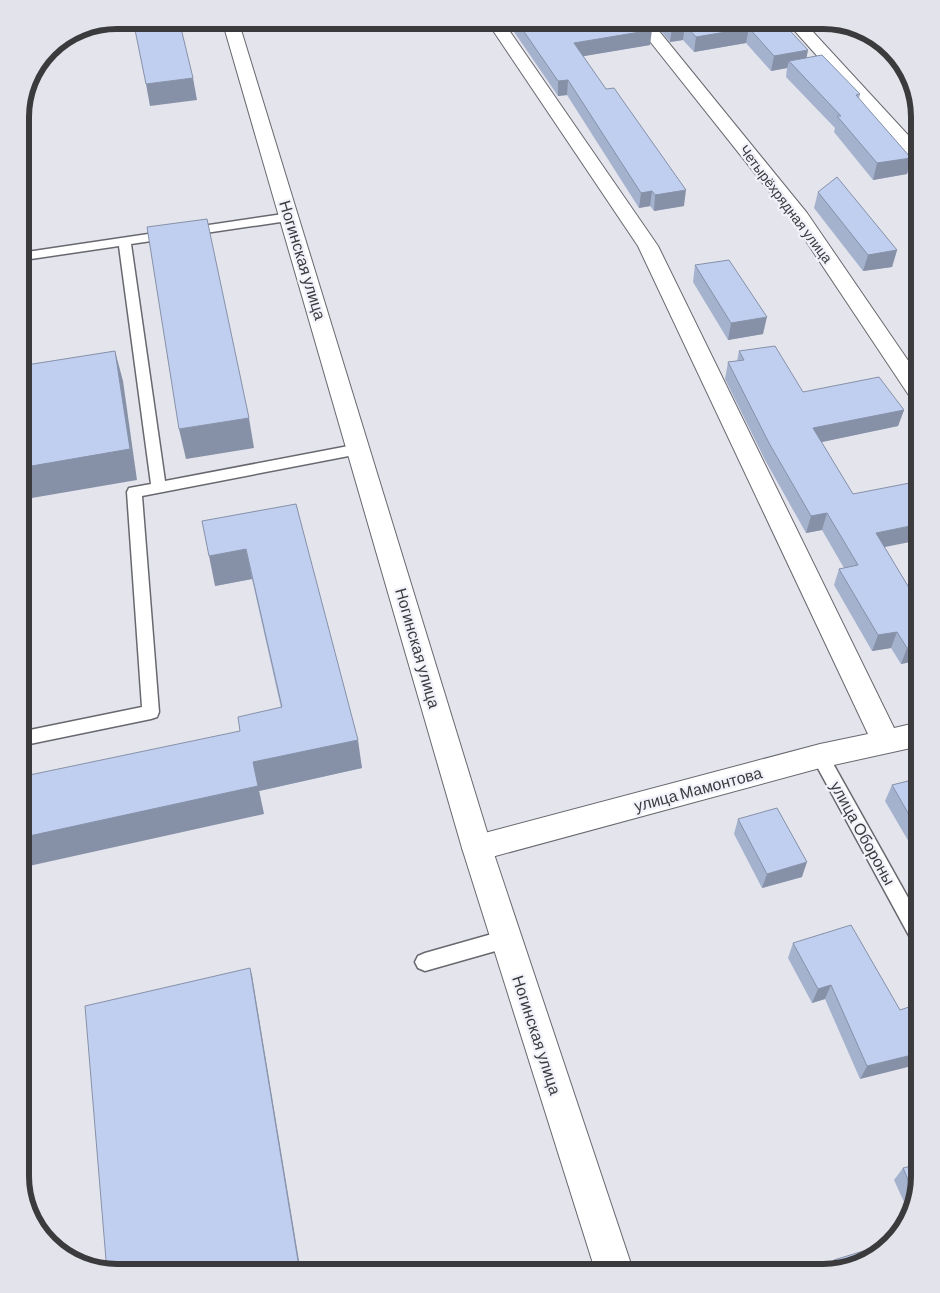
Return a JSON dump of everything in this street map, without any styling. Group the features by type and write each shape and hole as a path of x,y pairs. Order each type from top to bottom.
{"street":[{"name":"Ногинская улица","path":"233,29 477,848 612,1264"},
{"path":"500,29 648,246 886,742"},
{"name":"Четырёхрядная улица","path":"648,29 800,218 911,382"},
{"path":"801,29 911,149"},
{"name":"улица Мамонтова","path":"477,848 820,756 911,736"}],"lane":[{"path":"29,255 290,217"},
{"path":"124,241 159,487"},
{"path":"29,736 151,712 134,492 359,450"},
{"name":"улица Обороны","path":"820,756 911,921"},
{"path":"425,962 506,939"}],"building":[{"path":"135,29 181,29 193,78 146,84"},
{"path":"522,29 651,29 574,43 606,89 614,88 686,190 655,195 652,191 641,193 568,80 558,81"},
{"path":"689,29 743,29 696,37"},
{"path":"750,29 788,29 808,50 774,56"},
{"path":"822,55 860,94 856,95 911,158 877,163 837,116 841,116 789,61"},
{"path":"837,177 897,250 868,255 818,192"},
{"path":"207,219 249,418 179,429 147,227"},
{"path":"729,260 767,317 731,323 695,265"},
{"path":"775,346 803,392 879,377 904,410 813,428 853,494 911,483 911,526 876,533 911,591 911,647 907,648 897,632 878,635 839,569 858,565 827,513 811,516 769,443 728,362 744,360 739,351"},
{"path":"115,351 130,449 29,466 29,365"},
{"path":"296,504 358,740 253,762 258,786 29,836 29,775 240,731 238,717 282,707 246,549 209,556 202,521"},
{"path":"911,780 911,818 892,785"},
{"path":"777,808 807,862 767,874 738,819"},
{"path":"851,925 900,1010 909,1007 911,1011 911,1055 867,1066 831,985 818,989 793,943"},
{"path":"250,968 299,1264 106,1264 85,1006"},
{"path":"911,1166 910,1185 903,1168"},
{"path":"873,1248 857,1258 835,1263 834,1260"}]}
